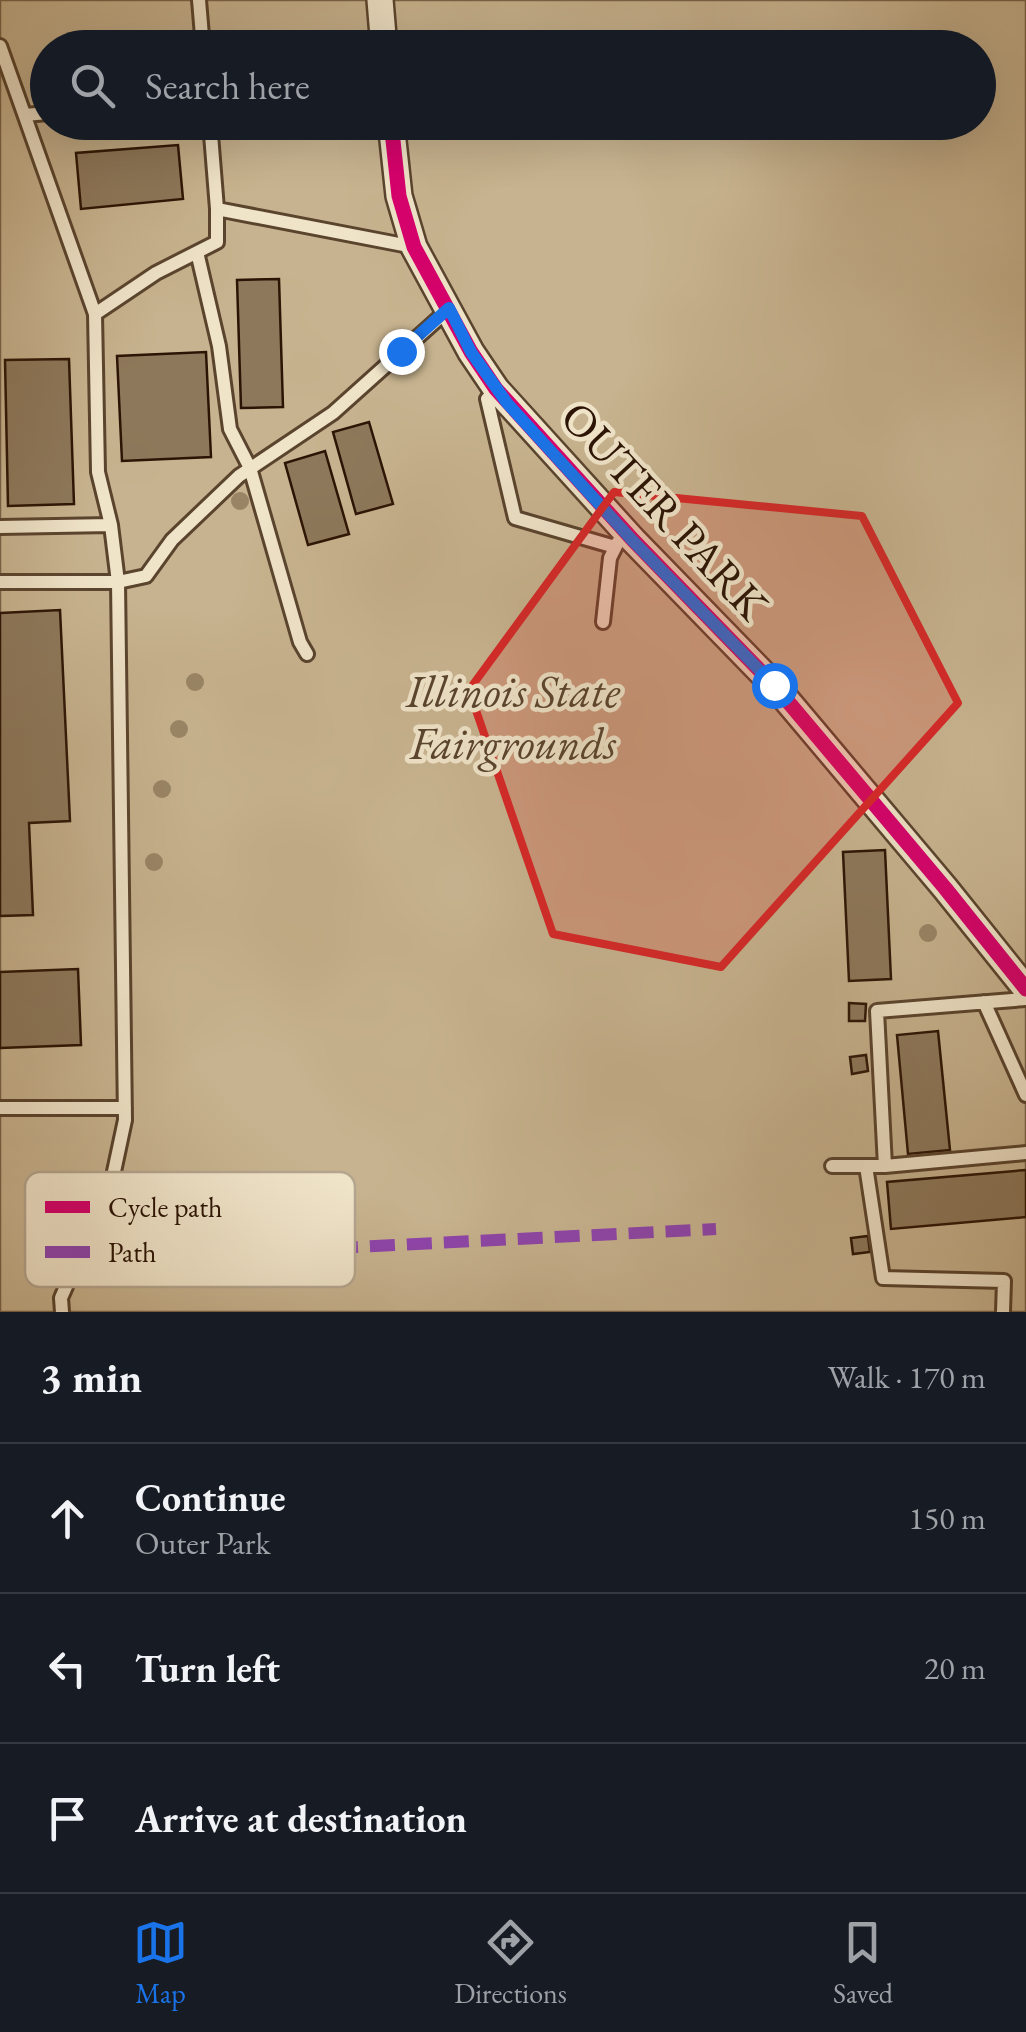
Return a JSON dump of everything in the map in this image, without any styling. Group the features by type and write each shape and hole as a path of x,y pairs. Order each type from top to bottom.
{"street":[{"path":"380,0 382,30"},
{"name":"OUTER PARK","path":"394,140 399,196 414,246 496,390 620,539 774,685 1026,990"}],"lane":[{"path":"199,0 202,30"},
{"path":"0,46 30,132"},
{"path":"24,115 30,115"},
{"path":"33,140 94,314 98,472 111,525 118,582 125,1120 114,1172"},
{"path":"94,314 216,242 218,209 212,140"},
{"path":"218,209 414,246"},
{"path":"197,252 219,346 230,429 250,468 300,642 307,654"},
{"path":"0,582 118,582 146,576 172,540 239,476 333,413 449,308"},
{"path":"496,390 487,399 515,518 620,539 610,558 604,622"},
{"path":"0,528 111,525"},
{"path":"885,1166 877,1012 1026,999"},
{"path":"984,1002 1026,1095"},
{"path":"0,1108 125,1108"},
{"path":"832,1166 885,1166 1026,1153"},
{"path":"866,1166 883,1278 1004,1282 1003,1312"},
{"path":"62,1312 61,1298 66,1287"}],"highlighted area":[{"path":"614,492 862,516 958,703 721,967 553,934 469,690"}],"green space":[{"name":"Illinois State Fairgrounds","path":"0,0 1026,0 1026,1312 0,1312"}],"building":[{"path":"178,145 183,199 81,209 76,153"},
{"path":"279,279 283,407 241,408 237,280"},
{"path":"206,352 211,457 122,461 117,356"},
{"path":"69,359 74,504 8,506 5,360"},
{"path":"369,422 393,504 356,514 333,432"},
{"path":"325,451 349,534 308,545 285,463"},
{"path":"60,610 70,821 29,823 33,915 0,916 0,613"},
{"path":"885,850 891,979 849,981 843,852"},
{"path":"78,969 81,1045 0,1048 0,972"},
{"path":"849,1003 866,1004 865,1021 849,1021"},
{"path":"938,1031 950,1150 908,1154 897,1035"},
{"path":"866,1055 868,1071 852,1074 850,1057"},
{"path":"1026,1170 1026,1217 891,1229 887,1182"},
{"path":"868,1236 870,1252 853,1254 851,1238"}],"marked path":[{"path":"355,1247 716,1229"}],"cycle path":[{"path":"393,140 399,196 414,247 471,352 496,389 633,540 774,685 1026,989"}],"route":[{"path":"401,351 449,308 471,352 507,403 632,540 774,685"}]}
